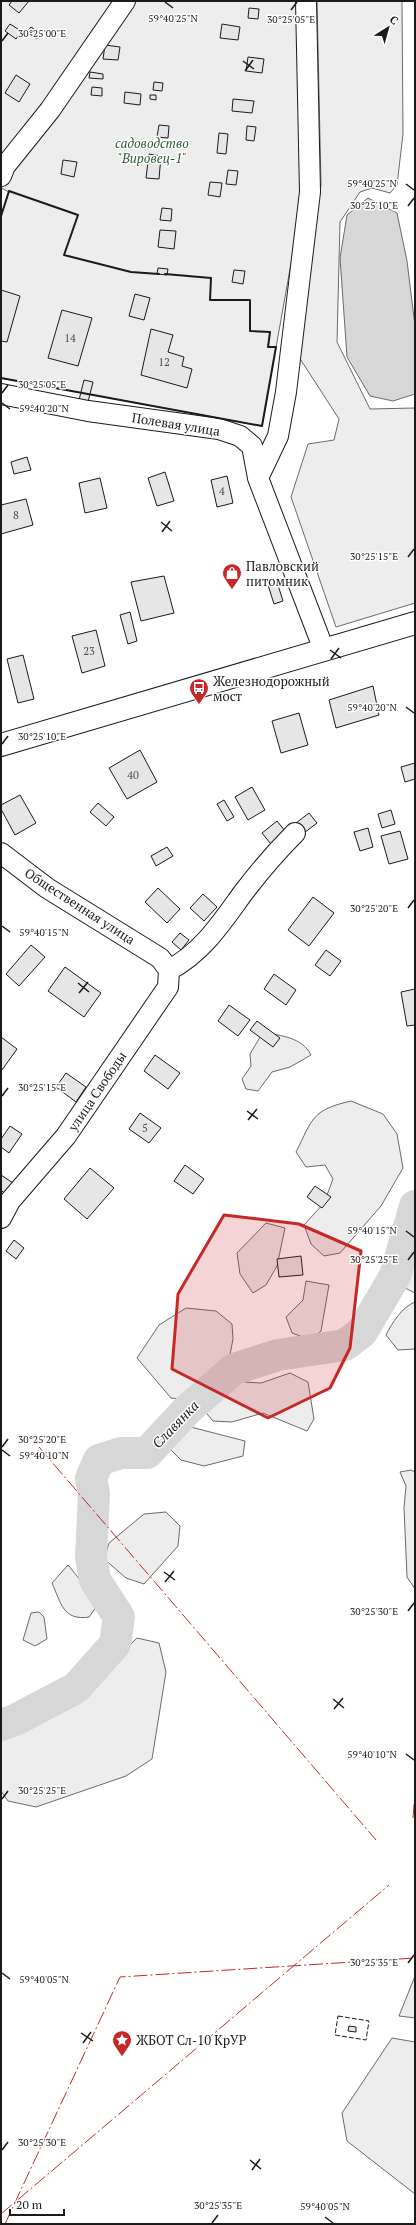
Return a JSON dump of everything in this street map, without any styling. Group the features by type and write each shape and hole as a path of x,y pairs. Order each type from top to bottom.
{"main road":[{"path":"1,745 415,623"}],"street":[{"path":"1,176 5,166 50,110 125,1"},
{"path":"258,478 278,436 286,392 310,192 306,1"},
{"name":"Полевая улица","path":"1,394 88,411 219,429 240,436 252,446 258,478 324,650"},
{"path":"164,964 181,964 208,940 258,874 295,833"},
{"name":"Общественная улица","path":"1,853 47,888 164,964"},
{"name":"улица Свободы","path":"1,1218 10,1201 66,1136 168,987 164,964"}],"highlighted area":[{"path":"224,1215 299,1224 361,1251 350,1348 330,1388 268,1418 172,1369 178,1294"}],"green space":[{"name":"садоводство \"Вировец-1\"","path":"1,1 300,1 302,55 300,213 262,426 1,378 1,216 9,192 1,188"},
{"path":"317,1 402,1 403,134 397,185 390,193 372,188 360,192 340,222 337,342 370,409 415,408 415,603 336,627 291,497 308,444 334,440 339,419 297,354 321,185"},
{"path":"263,1032 284,1036 297,1041 307,1049 311,1055 290,1067 272,1072 258,1091 246,1089 242,1079 251,1066 250,1054"},
{"path":"351,1101 383,1114 397,1134 403,1168 381,1206 340,1253 324,1256 311,1244 304,1225 324,1203 333,1179 325,1165 306,1167 296,1152 306,1131 315,1117 328,1108"},
{"path":"266,1223 285,1228 277,1266 266,1285 253,1293 240,1274 237,1253"},
{"path":"415,1243 415,1293 403,1287"},
{"path":"306,1281 329,1285 321,1331 311,1340 292,1333 286,1317 303,1300"},
{"path":"415,1302 415,1349 398,1350 386,1335 402,1311 410,1304"},
{"path":"186,1308 216,1311 232,1324 233,1339 228,1365 245,1382 261,1383 290,1373 308,1382 314,1419 307,1431 263,1413 232,1422 213,1421 196,1401 171,1398 137,1358 159,1325"},
{"path":"179,1424 245,1441 243,1456 204,1466 181,1460 167,1446"},
{"path":"411,1470 415,1472 415,1589 407,1577 404,1508 406,1486 400,1472"},
{"path":"166,1512 180,1526 178,1546 144,1584 126,1578 104,1559 109,1543 144,1514"},
{"path":"68,1565 99,1603 89,1617 80,1618 68,1613 61,1604 52,1583"},
{"path":"39,1612 44,1617 47,1639 35,1646 23,1640 31,1613"},
{"path":"137,1638 159,1643 166,1672 152,1759 126,1776 36,1807 8,1801 1,1791 1,1738 77,1697"},
{"path":"415,1976 415,2018 399,2016"},
{"path":"392,2038 415,2042 415,2194 347,2141 342,2113"}],"shaded area":[{"path":"368,198 397,213 407,261 415,326 415,394 393,401 370,396 347,357 340,258 347,215"}],"building":[{"path":"12,1 29,1 19,13 9,5"},
{"path":"249,8 259,9 258,19 248,18"},
{"path":"10,24 21,31 16,39 5,31"},
{"path":"222,24 240,27 238,40 220,38"},
{"path":"31,27 40,33 37,39 27,32"},
{"path":"105,45 120,47 118,60 103,59"},
{"path":"248,57 264,59 262,73 246,71"},
{"path":"90,72 103,74 103,79 89,78"},
{"path":"16,75 30,84 19,102 5,93"},
{"path":"154,82 163,83 162,91 153,90"},
{"path":"92,87 102,88 102,96 91,95"},
{"path":"125,92 141,94 140,105 124,103"},
{"path":"150,95 156,95 156,100 150,99"},
{"path":"233,99 254,101 252,113 232,111"},
{"path":"159,125 169,126 168,138 157,137"},
{"path":"247,126 256,127 254,141 246,140"},
{"path":"219,133 228,134 226,154 217,153"},
{"path":"149,154 161,156 159,179 146,178"},
{"path":"63,160 77,162 74,177 61,174"},
{"path":"228,170 238,171 236,185 226,184"},
{"path":"210,182 222,183 220,197 208,195"},
{"path":"162,208 172,209 171,221 160,220"},
{"path":"160,230 176,231 174,249 158,247"},
{"path":"158,268 168,269 167,275 157,274"},
{"path":"234,270 245,271 243,284 232,282"},
{"path":"1,290 20,296 7,342 1,341"},
{"path":"135,294 150,298 144,320 129,316"},
{"path":"62,310 92,318 78,366 48,358"},
{"path":"151,329 173,335 168,352 184,357 182,366 192,369 187,388 141,375"},
{"path":"84,380 93,382 88,402 79,400"},
{"path":"27,457 31,470 14,474 11,462"},
{"path":"165,472 174,501 157,506 148,478"},
{"path":"227,476 233,503 217,507 211,480"},
{"path":"100,478 107,508 85,513 79,483"},
{"path":"26,499 33,525 1,534 1,505"},
{"path":"164,576 174,613 141,621 131,582"},
{"path":"277,582 283,601 274,604 268,585"},
{"path":"130,612 137,641 128,644 120,615"},
{"path":"96,630 105,666 82,673 72,636"},
{"path":"23,655 34,699 18,703 7,659"},
{"path":"373,686 379,715 336,728 329,700"},
{"path":"299,713 308,745 281,753 272,721"},
{"path":"140,750 157,782 127,799 109,768"},
{"path":"415,763 415,779 405,782 401,767"},
{"path":"252,787 265,810 248,820 235,797"},
{"path":"20,795 36,823 15,835 1,809 1,805"},
{"path":"224,800 234,817 227,821 217,804"},
{"path":"98,803 114,817 106,826 90,812"},
{"path":"391,810 395,824 382,828 378,814"},
{"path":"309,813 317,823 304,833 296,823"},
{"path":"277,821 289,836 274,848 262,833"},
{"path":"368,828 373,847 360,851 354,832"},
{"path":"400,831 408,859 389,864 381,836"},
{"path":"167,847 173,856 156,866 151,856"},
{"path":"158,888 180,909 167,923 145,902"},
{"path":"203,894 217,907 204,921 190,908"},
{"path":"313,897 334,913 309,946 288,930"},
{"path":"180,933 189,940 181,950 172,942"},
{"path":"31,945 45,957 19,986 6,974"},
{"path":"326,950 341,961 330,976 315,965"},
{"path":"65,967 101,993 84,1017 48,991"},
{"path":"274,974 296,990 286,1005 264,989"},
{"path":"415,989 415,1025 407,1026 401,992"},
{"path":"229,1005 250,1020 238,1036 218,1021"},
{"path":"257,1021 280,1038 273,1047 250,1030"},
{"path":"1,1037 17,1049 2,1070 1,1069"},
{"path":"155,1055 180,1073 168,1089 144,1071"},
{"path":"66,1073 86,1087 76,1102 56,1087"},
{"path":"140,1113 161,1128 149,1143 129,1129"},
{"path":"10,1126 22,1134 9,1153 1,1147 1,1139"},
{"path":"185,1165 204,1179 193,1194 174,1181"},
{"path":"90,1168 114,1188 87,1219 64,1199"},
{"path":"1,1175 13,1183 5,1194 1,1190"},
{"path":"315,1186 331,1197 322,1208 307,1197"},
{"path":"14,1240 24,1248 16,1259 6,1251"},
{"path":"301,1256 303,1275 279,1277 277,1259"},
{"path":"349,2026 356,2027 356,2032 348,2031"}],"waterway":[{"name":"Славянка","path":"1,1725 15,1720 76,1688 115,1644 119,1617 95,1580 91,1557 94,1494 91,1478 99,1460 121,1453 147,1453 188,1409 234,1369 278,1355 345,1345 362,1332 395,1276 415,1206"}],"fence":[{"path":"338,2016 369,2021 366,2040 335,2035 338,2016"}],"wall":[{"path":"1,216 9,191 78,215 64,255 131,272 159,274"},
{"path":"1,378 262,426 276,347 268,347 270,332 250,331 250,300 210,300 211,278 165,274"}],"power":[{"path":"39,1447 376,1840"},
{"path":"413,1818 415,1792"},
{"path":"1,2214 389,1885"},
{"path":"5,2224 120,1977 415,1958"}],"place":[{"name":"Павловский питомник","path":"232,590"},
{"name":"Железнодорожный мост","path":"199,705"},
{"name":"ЖБОТ Сл-10 КрУР","path":"122,2057"}]}
